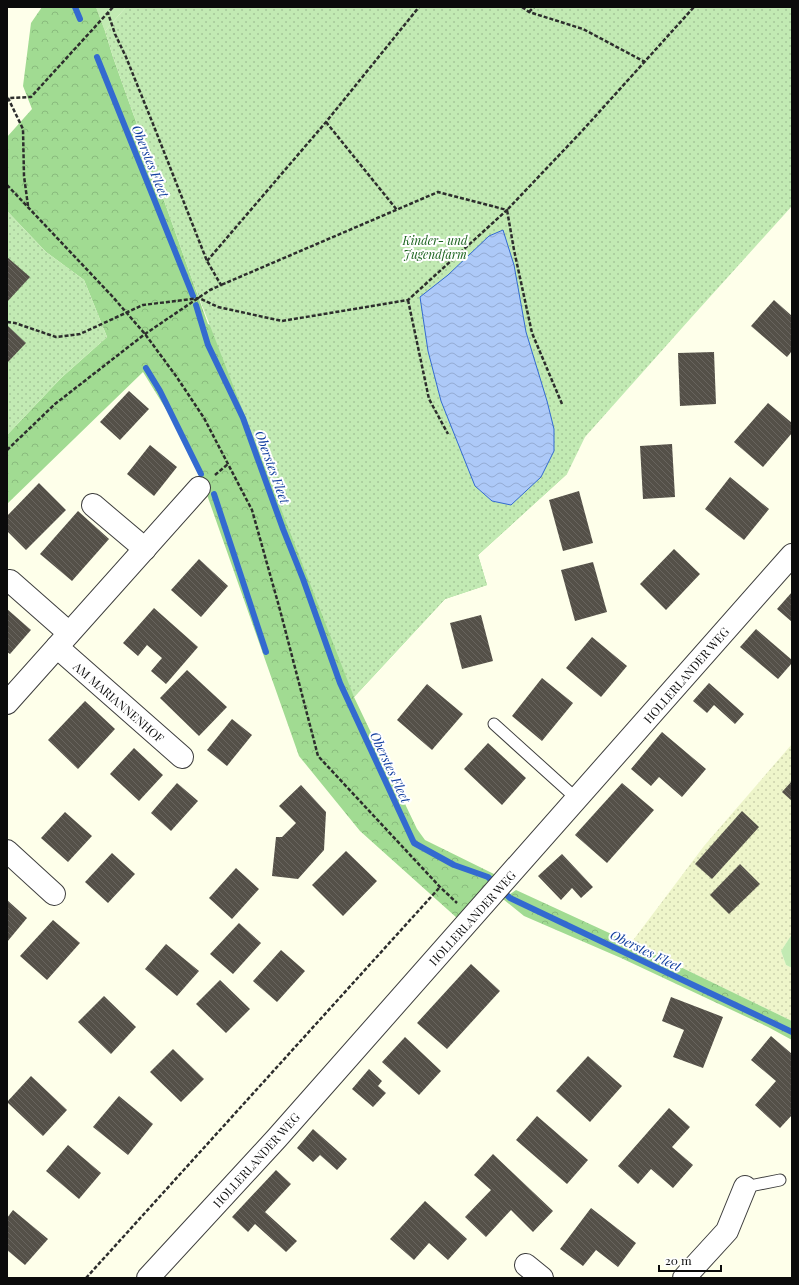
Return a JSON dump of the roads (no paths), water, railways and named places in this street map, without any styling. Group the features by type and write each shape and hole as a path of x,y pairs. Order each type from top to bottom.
{"street":[{"path":"7,703 199,488"},
{"path":"93,505 144,549"},
{"name":"HOLLERLANDER WEG","path":"148,1278 277,1138 792,555"},
{"name":"AM MARIANNENHOF","path":"10,581 63,640 182,757"},
{"path":"7,851 54,894"},
{"path":"684,1278 727,1231 746,1187"}],"lane":[{"path":"494,724 577,799"},
{"path":"746,1187 780,1180"}],"water":[{"path":"503,230 514,265 526,332 554,429 554,451 541,477 511,505 492,501 475,486 441,401 428,351 420,297 448,275 489,236"}],"waterway":[{"name":"Oberstes Fleet","path":"75,7 80,19"},
{"name":"Oberstes Fleet","path":"97,57 193,296"},
{"name":"Oberstes Fleet","path":"196,305 208,345 243,418 340,683 414,843 454,865 488,877 510,898 792,1032"},
{"path":"146,368 160,391 201,474"},
{"path":"214,494 266,652"}],"park label":[{"name":"Kinder- und Jugendfarm","path":"435,247"}]}
